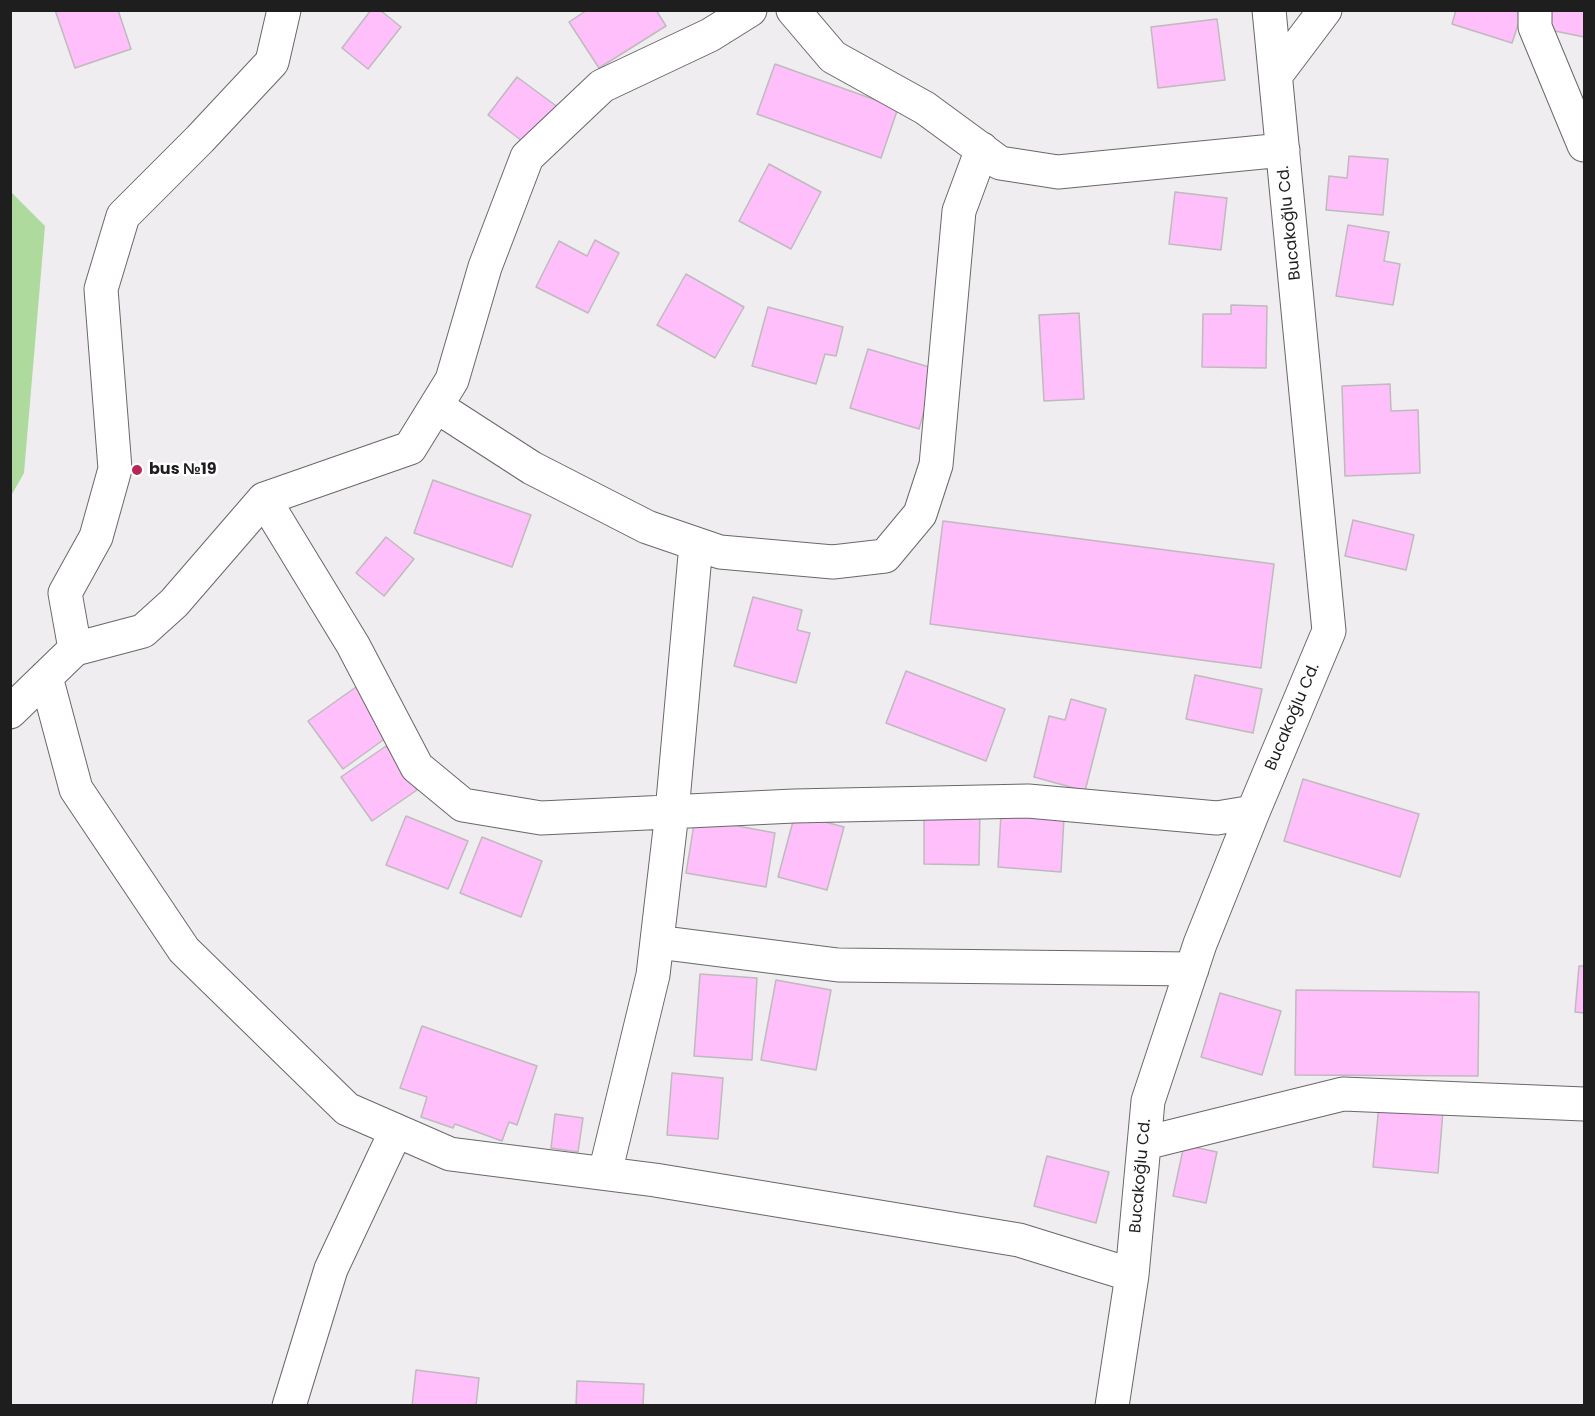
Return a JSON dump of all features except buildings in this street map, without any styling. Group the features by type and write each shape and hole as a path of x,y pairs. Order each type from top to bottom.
{"street":[{"path":"75,649 65,593 96,537 115,469 101,289 123,216 272,62 284,10"},
{"path":"10,712 75,649 143,631 174,603 264,499 410,448 452,380 485,267 526,157 603,86 711,35 750,10"},
{"path":"793,10 833,57 925,108 1000,163 1058,172 1282,150"},
{"name":"Bucakoğlu Cd.","path":"1112,1406 1132,1275 1148,1101 1192,969 1252,812 1329,631 1269,10"},
{"path":"1276,75 1325,10"},
{"path":"1535,10 1535,27 1584,145"},
{"path":"436,405 532,468 647,527 696,544 720,552 833,562 885,556 920,514 936,465 959,211 982,149"},
{"path":"264,499 353,645 417,768 463,805 541,818 794,806 1028,801 1217,818 1252,812"},
{"path":"605,1173 653,975 672,812 696,544"},
{"path":"46,678 76,789 184,950 347,1109 450,1154 655,1180 1019,1240 1132,1275"},
{"path":"657,942 838,965 1192,969"},
{"path":"1144,1143 1343,1094 1584,1104"},
{"path":"289,1406 331,1269 396,1131"}],"green space":[{"path":"11,192 45,226 24,473 11,496"}],"place":[{"name":"bus №19","path":"137,470"}]}
